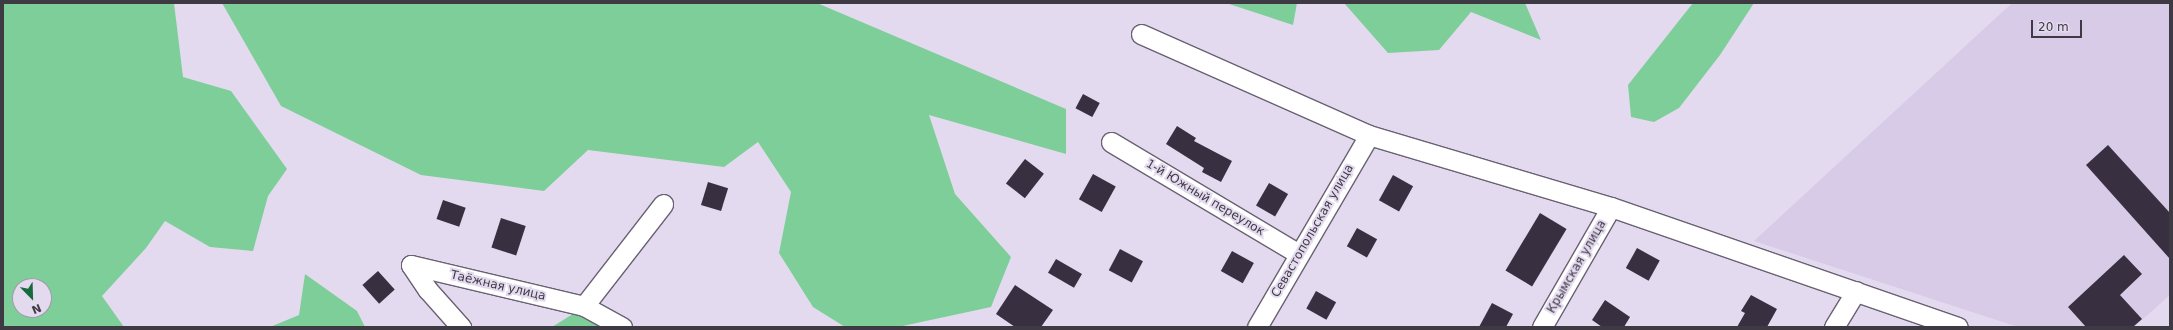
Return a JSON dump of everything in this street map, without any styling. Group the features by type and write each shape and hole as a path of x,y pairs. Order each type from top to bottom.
{"street":[{"path":"1141,34 1369,135 1611,207 1958,327"},
{"name":"Севастопольская улица","path":"1257,327 1369,135"},
{"name":"1-й Южный переулок","path":"1111,142 1299,254"},
{"path":"584,306 663,204"},
{"name":"Крымская улица","path":"1542,327 1611,207"},
{"name":"Таёжная улица","path":"462,327 428,290 411,265 584,306 622,327"},
{"path":"1834,327 1856,291"}],"shaded area":[{"path":"2012,3 2170,3 2170,295 2134,327 2018,327 1754,241"}],"green space":[{"path":"3,3 174,3 183,77 231,91 287,169 268,196 253,251 210,247 165,221 146,248 102,296 124,327 3,327"},
{"path":"222,3 817,3 1066,109 1066,154 929,115 955,194 1011,257 991,307 898,327 845,327 813,307 779,253 791,192 758,142 724,167 588,150 544,191 421,175 281,106"},
{"path":"1226,3 1297,3 1293,25"},
{"path":"1344,3 1525,3 1541,40 1471,12 1439,50 1388,53"},
{"path":"1693,3 1754,3 1720,55 1679,108 1654,122 1631,117 1628,85"},
{"path":"305,274 357,311 365,327 270,327 299,315"},
{"path":"576,312 602,327 552,327"}],"building":[{"path":"1083,94 1100,103 1092,117 1075,108"},
{"path":"1177,126 1196,138 1194,141 1232,161 1221,182 1202,172 1204,168 1166,144"},
{"path":"2108,145 2170,213 2170,259 2086,165"},
{"path":"1025,159 1044,174 1025,198 1006,183"},
{"path":"1093,174 1116,187 1102,212 1079,199"},
{"path":"1393,175 1413,186 1399,212 1379,200"},
{"path":"708,182 728,188 721,211 701,205"},
{"path":"1269,183 1288,194 1275,217 1256,206"},
{"path":"443,200 466,208 459,227 436,219"},
{"path":"1540,213 1567,229 1532,286 1505,270"},
{"path":"501,218 526,226 516,256 491,247"},
{"path":"1357,228 1377,239 1367,258 1347,246"},
{"path":"1637,248 1660,261 1649,281 1626,268"},
{"path":"1120,249 1143,261 1132,282 1109,270"},
{"path":"1232,251 1254,263 1243,283 1221,271"},
{"path":"2124,255 2142,274 2120,295 2142,319 2133,327 2086,327 2068,307"},
{"path":"1056,259 1082,274 1074,288 1048,273"},
{"path":"378,271 395,290 379,304 362,285"},
{"path":"1015,285 1053,310 1041,327 1015,327 996,314"},
{"path":"1316,291 1336,302 1326,320 1306,308"},
{"path":"1751,295 1777,309 1767,327 1737,327 1745,313 1741,311"},
{"path":"1605,300 1630,317 1624,327 1602,327 1592,320"},
{"path":"1492,303 1513,314 1506,327 1479,327"}]}
